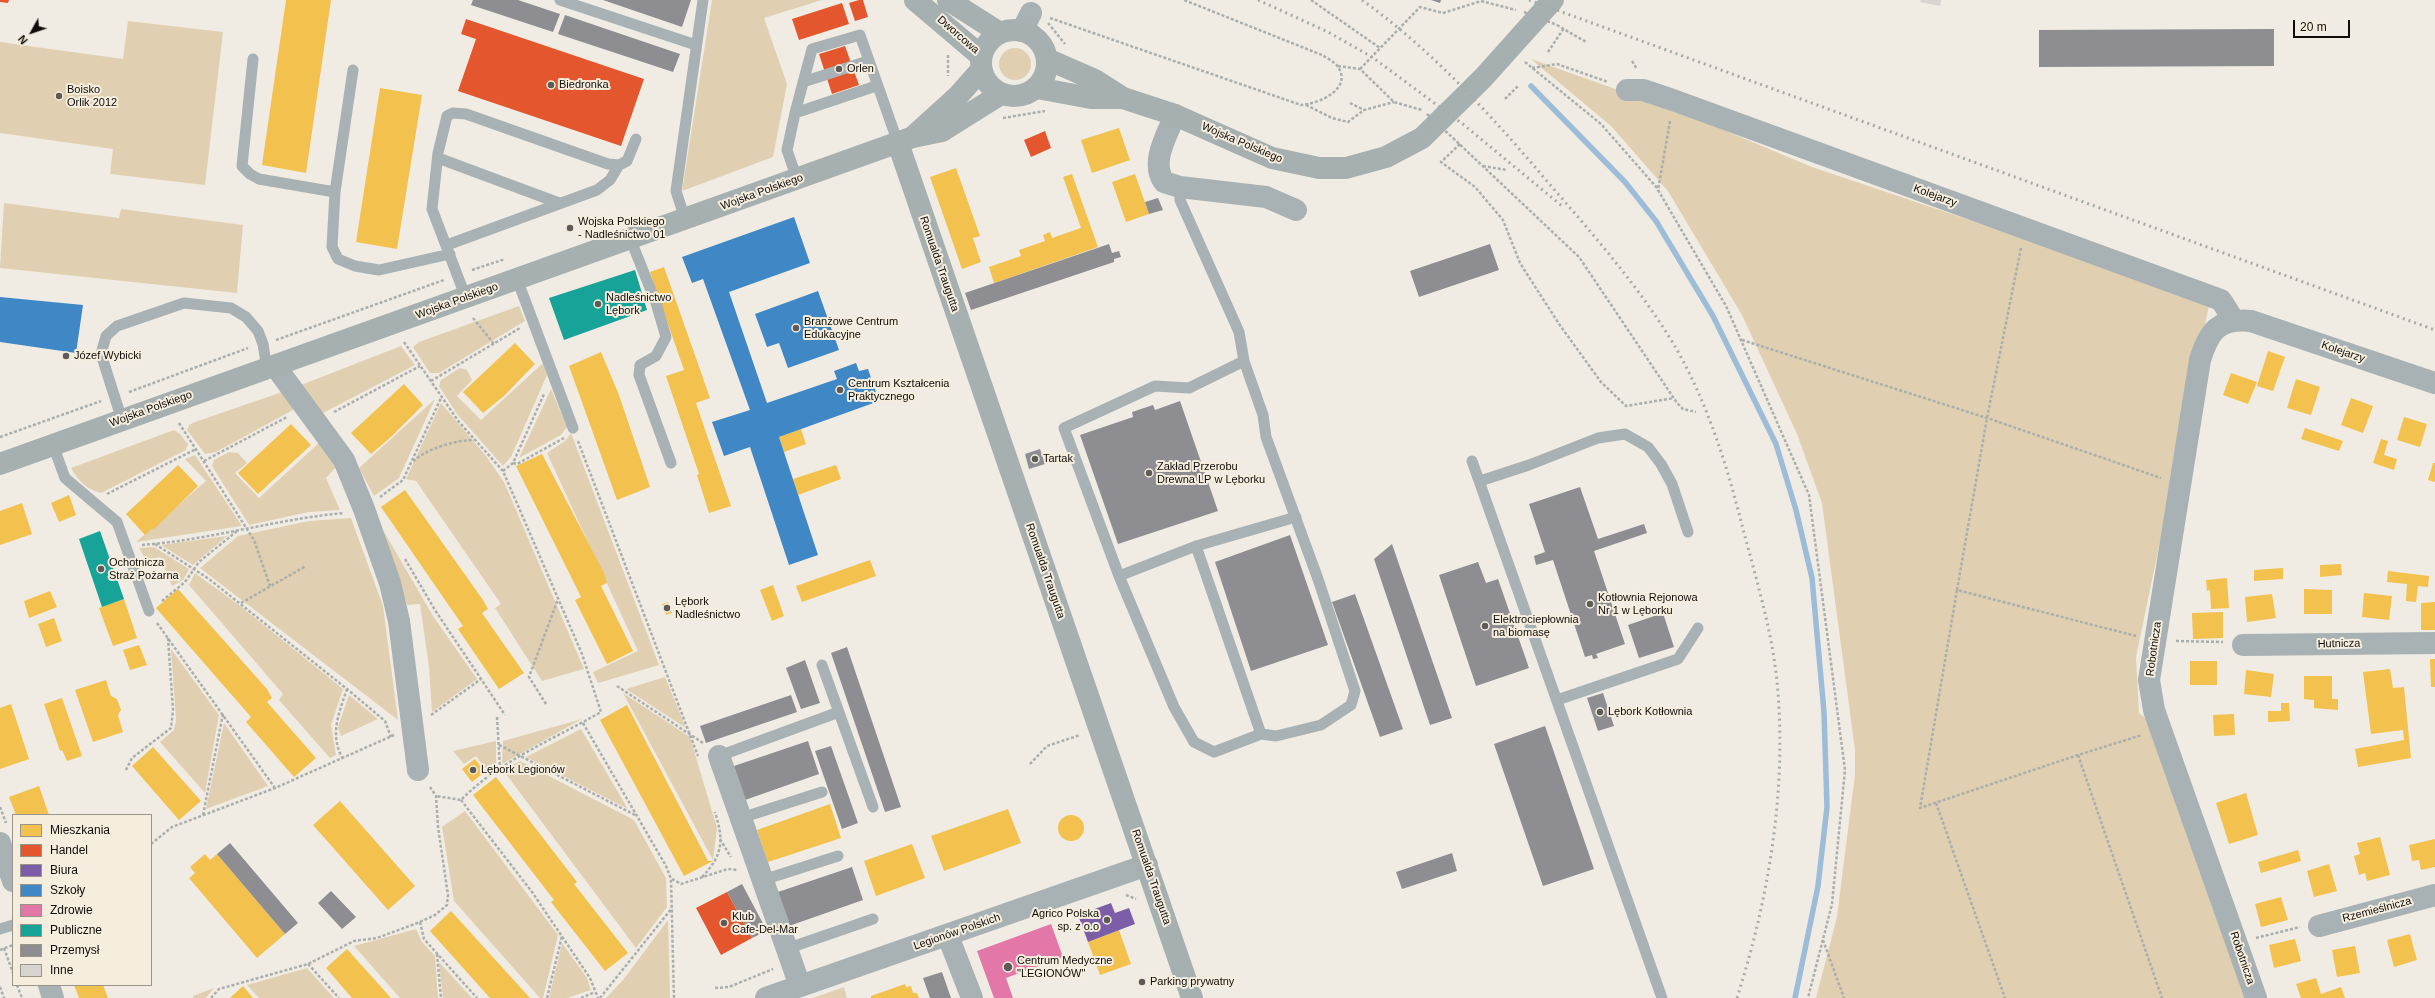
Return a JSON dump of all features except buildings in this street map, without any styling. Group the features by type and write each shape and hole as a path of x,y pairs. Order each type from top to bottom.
{"street":[{"name":"Dworcowa","path":"915,0 981,63"},
{"name":"Dworcowa","path":"948,0 1000,33"},
{"name":"Wojska Polskiego","path":"1047,59 1095,80 1123,98 1175,115 1272,158 1319,168 1346,168 1386,157 1422,138 1512,46 1553,0"},
{"path":"1027,22 1039,41 1047,59 1047,70 1037,88 1020,97 1001,94 988,84 981,63 988,42 1000,33 1011,30 1027,22"},
{"name":"Wojska Polskiego","path":"906,140 957,97 981,63"},
{"name":"Wojska Polskiego","path":"1037,88 1091,98 1123,98"},
{"name":"Kolejarzy","path":"1627,90 1643,90 1673,100 2221,300 2242,320 2435,383"},
{"name":"Wojska Polskiego","path":"0,464 906,140 942,131 1001,94"},
{"path":"1175,115 1158,166 1158,173 1164,182 1180,187 1266,197 1296,210"},
{"name":"Romualda Traugutta","path":"906,140 1099,729 1192,998"},
{"name":"Robotnicza","path":"2242,320 2221,324 2211,333 2205,344 2200,360 2154,641 2149,680 2154,710 2256,998"},
{"path":"272,367 281,374 312,414 344,460 364,509 390,583 399,621 411,729 418,770"},
{"name":"Hutnicza","path":"2243,645 2435,643"},
{"path":"710,759 741,818 800,986"},
{"path":"0,843 12,878"},
{"name":"Legionów Polskich","path":"766,998 948,936 1147,865"},
{"name":"Rzemieślnicza","path":"2319,926 2435,895"},
{"path":"948,936 972,998"},
{"path":"49,986 53,998"}],"lane":[{"path":"560,0 696,45"},
{"path":"685,219 676,191 703,0"},
{"path":"797,179 787,150 795,113 812,50 860,35 876,86 906,140"},
{"path":"253,59 242,166 250,174 259,179 335,192"},
{"path":"803,82 868,61"},
{"path":"353,70 335,192 332,247 338,259 355,266 379,270 449,250 559,203 597,190 610,180 619,165"},
{"path":"795,113 876,86"},
{"path":"466,298 449,250 432,209 438,158 447,116 453,113 466,114 608,164 619,165 627,161 636,139"},
{"path":"438,158 559,203"},
{"path":"1180,187 1180,200 1239,332 1244,361 1263,415 1266,437 1296,517 1355,692 1351,705 1321,725 1276,736 1261,734 1214,752 1194,742 1174,707 1120,576 1064,428 1155,386 1189,388 1244,361"},
{"path":"630,238 656,303 666,337 656,356 640,365 639,375 671,463"},
{"path":"517,279 553,373 572,428"},
{"path":"122,420 101,354 106,336 118,326 184,303 231,308 246,317 258,331 272,367"},
{"path":"1480,481 1529,465 1598,438 1625,434 1648,447 1661,464 1672,484 1688,532"},
{"path":"53,444 65,478 117,522 149,611"},
{"path":"1472,461 1662,998"},
{"path":"1120,576 1196,546 1296,517"},
{"path":"1196,546 1261,734"},
{"path":"1557,700 1678,659 1698,628"},
{"path":"822,665 873,807"},
{"path":"710,759 839,712"},
{"path":"741,818 822,792"},
{"path":"761,874 838,856"},
{"path":"786,949 873,919"},
{"path":"0,929 12,924"}],"path":[{"path":"1184,0 1322,55 1338,66 1360,70 1394,102 1421,109 1428,114 1579,257 1674,398 1683,408 1696,412"},
{"path":"1311,0 1380,48"},
{"path":"1360,70 1420,6 1442,13 1482,1 1524,12 1557,24 1586,42"},
{"path":"1027,22 1305,105 1332,118 1348,122 1364,110 1394,102"},
{"path":"1548,52 1564,28"},
{"path":"948,49 948,79"},
{"path":"1627,90 1557,64 1532,68 1601,124 1658,190 1726,306 1809,495 1845,770 1832,904 1808,998"},
{"path":"1305,105 1315,104 1326,98 1338,88 1341,76 1338,66"},
{"path":"1505,100 1519,85"},
{"path":"1658,190 1673,100"},
{"path":"1350,103 1364,110"},
{"path":"1460,144 1442,162 1475,187 1503,220 1520,263 1601,382 1626,406 1674,398"},
{"path":"1483,166 1507,170"},
{"path":"2025,228 1987,418 1920,808 2078,755 2161,730"},
{"path":"473,318 494,344"},
{"path":"431,381 533,320"},
{"path":"1741,340 1987,418 2180,485"},
{"path":"404,342 441,398 475,440 503,471 582,654 601,712 500,768 477,784 461,800"},
{"path":"204,461 420,366"},
{"path":"503,471 514,463 553,373"},
{"path":"126,546 155,544 237,531 305,516 359,512 403,480 441,398"},
{"path":"179,424 248,529 254,540 270,586"},
{"path":"514,463 517,464 546,449 564,438 572,428 692,735 710,759"},
{"path":"411,462 431,450 463,440 475,440"},
{"path":"95,503 103,496 196,449"},
{"path":"237,531 199,562 185,582 149,611 276,788"},
{"path":"155,544 195,569 241,603 347,689 385,721 391,737"},
{"path":"403,556 505,715"},
{"path":"241,603 306,566"},
{"path":"1957,590 2154,641 2234,642 2243,645"},
{"path":"546,704 529,677 558,598"},
{"path":"126,770 132,758 171,728 173,710 168,638"},
{"path":"152,843 172,827 276,788 411,729 481,679"},
{"path":"616,686 692,735 710,759"},
{"path":"343,759 339,752 335,726 347,689"},
{"path":"203,815 223,714"},
{"path":"497,718 500,768"},
{"path":"583,723 637,816 671,879 674,998"},
{"path":"1030,764 1046,746 1099,729"},
{"path":"499,745 519,758 637,816"},
{"path":"2078,755 2162,998"},
{"path":"211,998 219,989 308,964 354,942 376,938 420,922 435,915 447,905 448,895 438,827 436,796 461,800 532,892 562,935 590,978 599,998 672,907"},
{"path":"1936,803 2005,998"},
{"path":"702,877 715,863 719,849 720,829 714,810"},
{"path":"671,879 681,884 728,869 761,874"},
{"path":"420,922 424,939 477,998"},
{"path":"2236,943 2311,924 2319,926"},
{"path":"547,998 562,935"},
{"path":"1823,940 1844,998"},
{"path":"0,950 12,945"},
{"path":"4,948 12,970"},
{"path":"715,988 729,986 779,966 786,949"},
{"path":"437,954 441,998"},
{"path":"308,964 338,998"},
{"path":"17,986 22,998"},
{"path":"0,987 4,998"},
{"path":"581,998 595,992"}],"shaded area":[{"path":"712,0 822,0 764,18 787,84 773,157 682,191"},
{"path":"128,21 223,32 205,185 110,174 113,149 0,133 0,42 123,59"},
{"path":"1012,48 1018,48 1028,55 1031,64 1030,70 1024,77 1018,80 1012,80 1002,73 999,67 999,61 1006,51"},
{"path":"1531,59 1683,113 1812,167 2210,301 2136,657 2139,713 2161,730 2255,998 1816,998 1837,917 1855,774 1855,750 1822,503 1797,434 1742,315 1668,191 1611,126"},
{"path":"4,203 119,218 121,209 243,225 237,293 0,268"},
{"path":"519,306 525,321 439,373 430,373 413,347 419,342"},
{"path":"401,346 415,365 321,414 301,385"},
{"path":"543,363 547,375 511,457 503,466 457,414 439,386 441,380 460,368 467,370 472,380 457,396 481,420"},
{"path":"551,389 567,427 561,435 519,458"},
{"path":"285,391 295,404 293,410 216,452 205,454 187,430 189,425 195,422"},
{"path":"435,399 399,478 374,496 359,468"},
{"path":"441,403 486,456 504,482 584,669 542,681 495,608 501,604 416,481 406,479"},
{"path":"174,430 180,434 188,444 186,450 101,493 91,490 83,484 71,468"},
{"path":"571,433 659,665 598,683 593,672 638,651 547,453 565,441"},
{"path":"321,441 339,464 326,478 340,510 309,512 249,525 212,466 214,460 229,452 238,453 247,463 235,473 259,498"},
{"path":"195,455 242,526 136,542 206,481 185,459"},
{"path":"351,518 383,606 398,720 200,568 238,536 309,521"},
{"path":"383,530 433,616 477,679 432,712 429,667 420,604 407,605"},
{"path":"227,536 193,565 161,545"},
{"path":"154,547 189,569 183,580 172,586 160,557 146,560 139,548"},
{"path":"195,573 239,605 343,689 331,725 336,755 330,758 279,700 283,694 189,585"},
{"path":"171,649 219,715 205,793 160,742 174,730 176,720"},
{"path":"665,677 686,728 626,689"},
{"path":"623,693 690,737 717,828 713,860"},
{"path":"349,695 378,719 341,736 338,727"},
{"path":"582,719 502,764 503,741"},
{"path":"224,723 268,786 206,809"},
{"path":"581,729 628,809 526,757"},
{"path":"496,741 496,766 488,772 476,756 464,764 453,751"},
{"path":"520,761 634,820 666,878 667,907 636,948 503,770"},
{"path":"465,811 558,935 543,998 540,998 454,901 442,827"},
{"path":"668,920 670,998 606,998 623,980"},
{"path":"416,929 422,942 435,956 438,998 400,998 354,946"},
{"path":"562,943 587,978 591,990 567,998 549,998"},
{"path":"439,962 472,998 443,998"},
{"path":"307,968 334,998 259,998 247,985"},
{"path":"844,987 847,998 813,998"},
{"path":"214,988 206,998 193,998 193,996"}],"waterway":[{"path":"1531,86 1625,182 1656,221 1713,316 1776,444 1796,510 1812,578 1824,712 1827,807 1818,886 1795,998"}],"railway":[{"path":"1258,0 1328,32 1372,57 1464,125 1562,206"},
{"path":"1362,0 1413,40 1460,84 1504,131 1613,259 1629,279 1673,343 1685,364 1714,431 1736,501 1769,629 1776,672 1780,731 1777,809 1766,886 1758,924 1737,998"},
{"path":"1529,0 2435,330"}],"place":[{"name":"Orlen","path":"839,69"},
{"name":"Biedronka","path":"551,85"},
{"name":"Boisko Orlik 2012","path":"59,96"},
{"name":"Wojska Polskiego - Nadleśnictwo 01","path":"570,228"},
{"name":"Nadleśnictwo Lębork","path":"598,304"},
{"name":"Branżowe Centrum Edukacyjne","path":"796,328"},
{"name":"Józef Wybicki","path":"66,356"},
{"name":"Centrum Kształcenia Praktycznego","path":"840,390"},
{"name":"Tartak","path":"1035,459"},
{"name":"Zakład Przerobu Drewna LP w Lęborku","path":"1149,473"},
{"name":"Ochotnicza Straż Pożarna","path":"101,569"},
{"name":"Kotłownia Rejonowa Nr 1 w Lęborku","path":"1590,604"},
{"name":"Lębork Nadleśnictwo","path":"667,608"},
{"name":"Elektrociepłownia na biomasę","path":"1485,626"},
{"name":"Lębork Kotłownia","path":"1600,712"},
{"name":"Lębork Legionów","path":"473,770"},
{"name":"Agrico Polska sp. z o.o","path":"1107,920"},
{"name":"Klub Cafe-Del-Mar","path":"724,923"},
{"name":"Centrum Medyczne \"LEGIONÓW\"","path":"1008,967"},
{"name":"Parking prywatny","path":"1142,982"}]}
